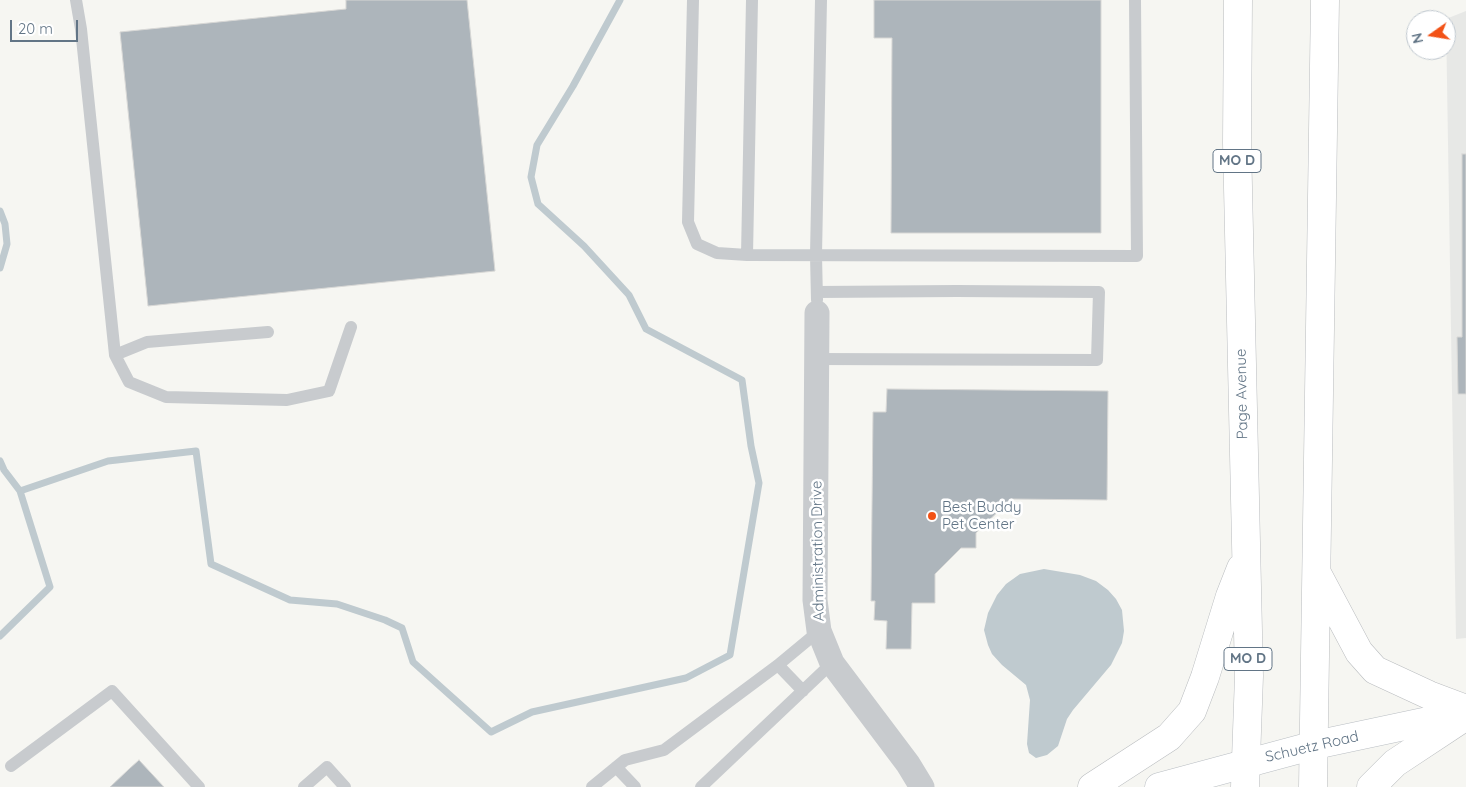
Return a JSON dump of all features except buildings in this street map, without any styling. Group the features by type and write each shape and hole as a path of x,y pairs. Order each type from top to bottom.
{"main road":[{"name":"Page Avenue","path":"1238,0 1237,143 1249,676 1246,775"},
{"path":"1313,787 1325,0"},
{"path":"1092,787 1169,737 1192,711 1206,677 1230,596 1246,555"},
{"path":"1317,574 1359,652 1374,670 1429,695 1466,709"},
{"path":"1371,787 1395,763 1466,715"},
{"name":"Schuetz Road","path":"1159,787 1246,775 1315,745 1466,715"}],"street":[{"name":"Administration Drive","path":"817,302 815,600 819,631 832,663 922,787"}],"lane":[{"path":"76,0 82,38 115,355 129,382 166,397 287,400 329,391 350,327"},
{"path":"693,0 688,222 698,244 717,253 747,255 1137,256 1135,0"},
{"path":"747,255 752,0"},
{"path":"817,359 1097,360 1098,292 956,291 817,302 816,255 821,0"},
{"path":"115,355 147,342 268,332"},
{"path":"592,787 625,760 664,750 778,665 819,631"},
{"path":"701,787 832,663"},
{"path":"778,665 803,691"},
{"path":"11,766 112,691 199,787"},
{"path":"304,787 327,767 345,787"},
{"path":"616,768 635,787"}],"shaded area":[{"path":"1466,11 1466,638 1456,639 1447,60 1456,60 1456,15"},
{"path":"1044,569 1080,575 1096,581 1108,590 1122,610 1124,631 1122,643 1111,665 1067,719 1058,746 1047,755 1036,758 1029,753 1027,744 1030,700 1026,685 992,654 984,630 988,613 997,595 1006,584 1020,574"}],"waterway":[{"path":"0,636 50,587 20,491 108,461 196,451 211,564 290,600 337,604 385,620 402,628 413,662 491,732 532,712 686,678 730,655 759,483 751,446 742,380 646,329 629,295 584,246 538,204 531,177 537,145 573,86 620,0"},
{"path":"0,211 5,224 7,244 0,268"},
{"path":"0,461 4,470 20,491"}],"place":[{"name":"Best Buddy Pet Center","path":"932,516"}]}
